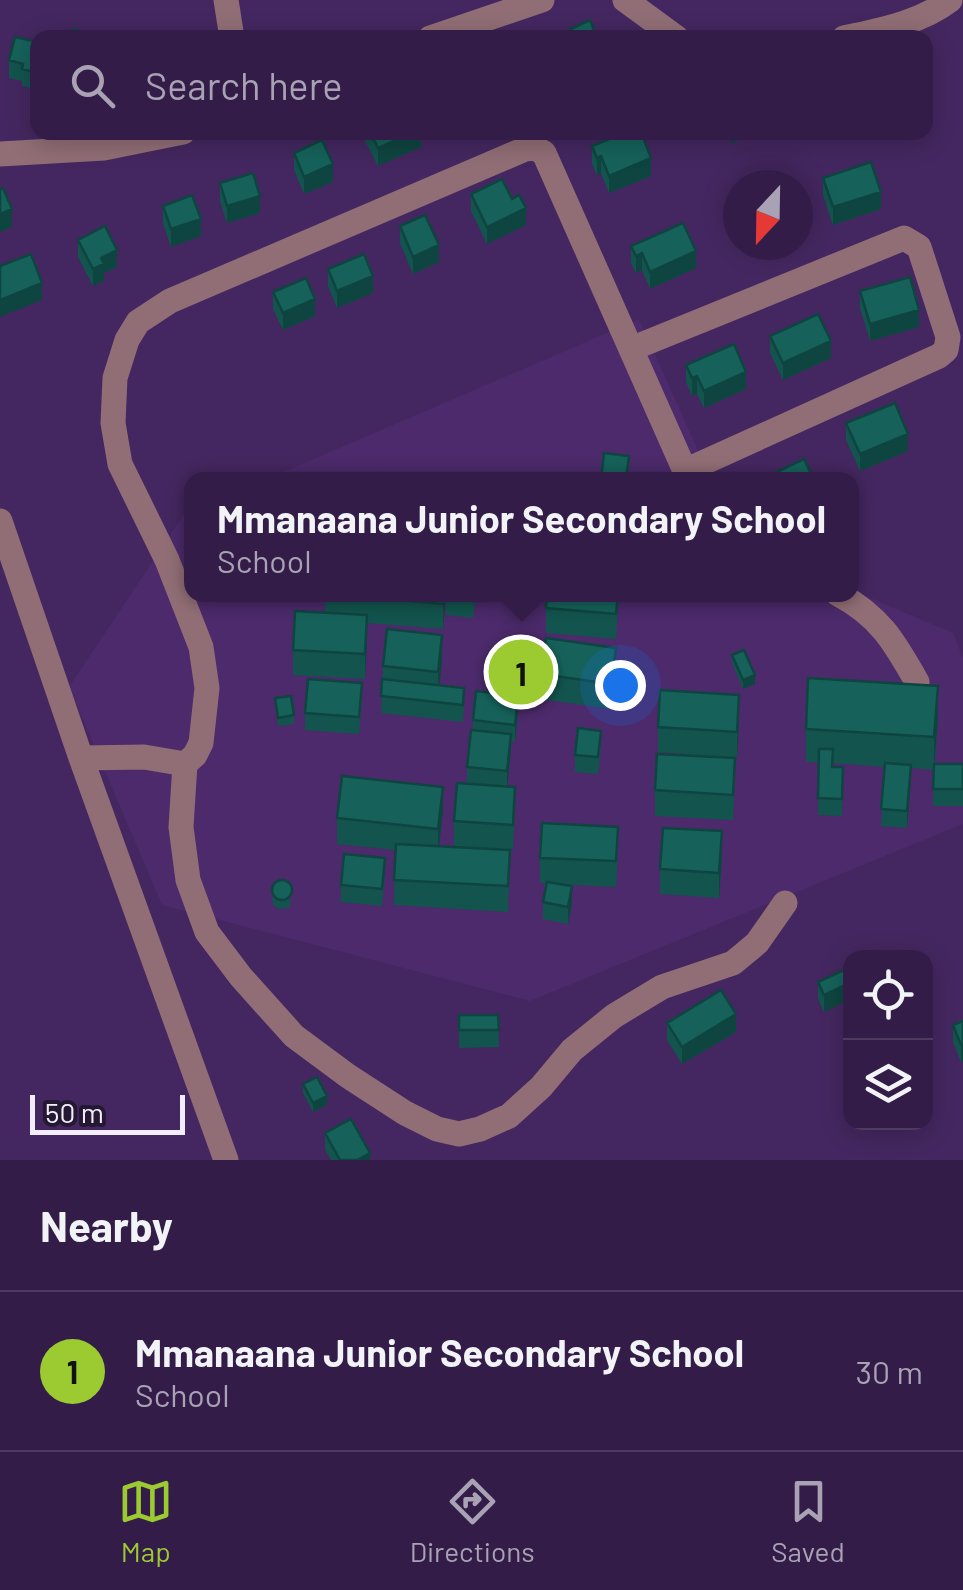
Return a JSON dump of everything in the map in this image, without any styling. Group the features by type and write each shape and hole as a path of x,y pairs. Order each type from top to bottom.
{"street":[{"path":"226,0 231,30"},
{"path":"454,30 542,0"},
{"path":"625,0 665,30"},
{"path":"882,30 918,18 950,0"},
{"path":"0,154 104,148 144,140"},
{"path":"686,472 544,153 535,148 525,148 170,301 138,322 127,340 115,378 113,423 120,464 167,560 201,647 207,688 201,743 185,764 181,827 188,880 207,932 294,1036 405,1113 437,1129 459,1134 480,1129 509,1116 541,1087 572,1050 614,1016 662,987 734,963 757,943 785,904"},
{"path":"631,349 904,238 920,248 948,337 946,350 693,472"},
{"path":"0,522 226,1160"},
{"path":"851,602 876,618 917,682"},
{"path":"81,758 144,757 185,764"}],"shaded area":[{"path":"639,319 708,472 284,472"},
{"path":"184,514 184,602 859,602 859,593 953,633 963,658 963,824 530,1001 162,905 69,687"}],"building":[{"path":"590,20 594,30 569,30"},
{"path":"15,37 30,40 30,71 9,60"},
{"path":"322,140 333,164 304,177 294,153"},
{"path":"374,140 396,140 378,148"},
{"path":"607,140 644,140 651,158 609,176 592,146"},
{"path":"871,162 881,192 833,207 823,178"},
{"path":"253,173 260,196 227,206 220,183"},
{"path":"502,179 512,199 519,195 526,208 487,227 471,194"},
{"path":"3,188 12,209 0,214 0,190"},
{"path":"192,195 201,219 171,229 163,206"},
{"path":"425,215 439,245 413,257 400,226"},
{"path":"683,223 696,251 650,272 642,253 636,256 631,246"},
{"path":"105,226 117,250 101,258 104,264 93,269 78,240"},
{"path":"31,254 42,283 0,300 0,266"},
{"path":"364,254 373,276 337,291 328,269"},
{"path":"910,277 919,310 870,324 860,291"},
{"path":"306,278 315,299 283,313 273,292"},
{"path":"818,314 831,341 783,363 770,336"},
{"path":"734,344 746,372 704,391 686,365"},
{"path":"895,403 908,434 860,454 846,423"},
{"path":"604,453 629,456 627,472 602,472"},
{"path":"804,459 810,472 777,472"},
{"path":"546,602 617,602 616,614 546,608"},
{"path":"295,611 367,615 365,654 293,650"},
{"path":"387,629 442,635 438,672 383,666"},
{"path":"546,638 616,648 611,684 541,674"},
{"path":"744,650 755,675 743,680 732,655"},
{"path":"808,678 938,686 934,737 806,729"},
{"path":"308,679 362,683 359,717 305,713"},
{"path":"382,679 464,688 463,705 381,696"},
{"path":"660,690 739,695 737,732 658,727"},
{"path":"476,691 518,696 515,725 473,720"},
{"path":"291,696 294,715 278,718 275,698"},
{"path":"578,728 601,731 598,757 575,755"},
{"path":"471,730 511,734 507,771 467,767"},
{"path":"819,749 833,749 832,767 843,767 842,799 818,798"},
{"path":"657,754 735,758 733,795 655,790"},
{"path":"885,763 911,765 907,811 881,809"},
{"path":"934,764 963,764 963,789 933,789"},
{"path":"342,776 443,787 438,829 337,818"},
{"path":"457,783 515,787 513,825 454,821"},
{"path":"542,823 618,827 616,861 540,858"},
{"path":"663,828 722,831 719,873 660,869"},
{"path":"396,844 510,850 508,886 394,880"},
{"path":"344,854 385,858 382,889 341,885"},
{"path":"282,880 292,890 282,900 272,890"},
{"path":"547,882 572,886 568,907 543,902"},
{"path":"843,970 843,986 824,995 818,982"},
{"path":"721,990 736,1014 682,1047 667,1023"},
{"path":"459,1015 498,1015 499,1030 459,1030"},
{"path":"963,1021 963,1044 961,1045 953,1025"},
{"path":"317,1077 327,1096 313,1103 303,1084"},
{"path":"351,1119 370,1153 357,1160 340,1160 325,1133"}],"place":[{"name":"Mmanaana Junior Secondary School","path":"521,672"}]}
